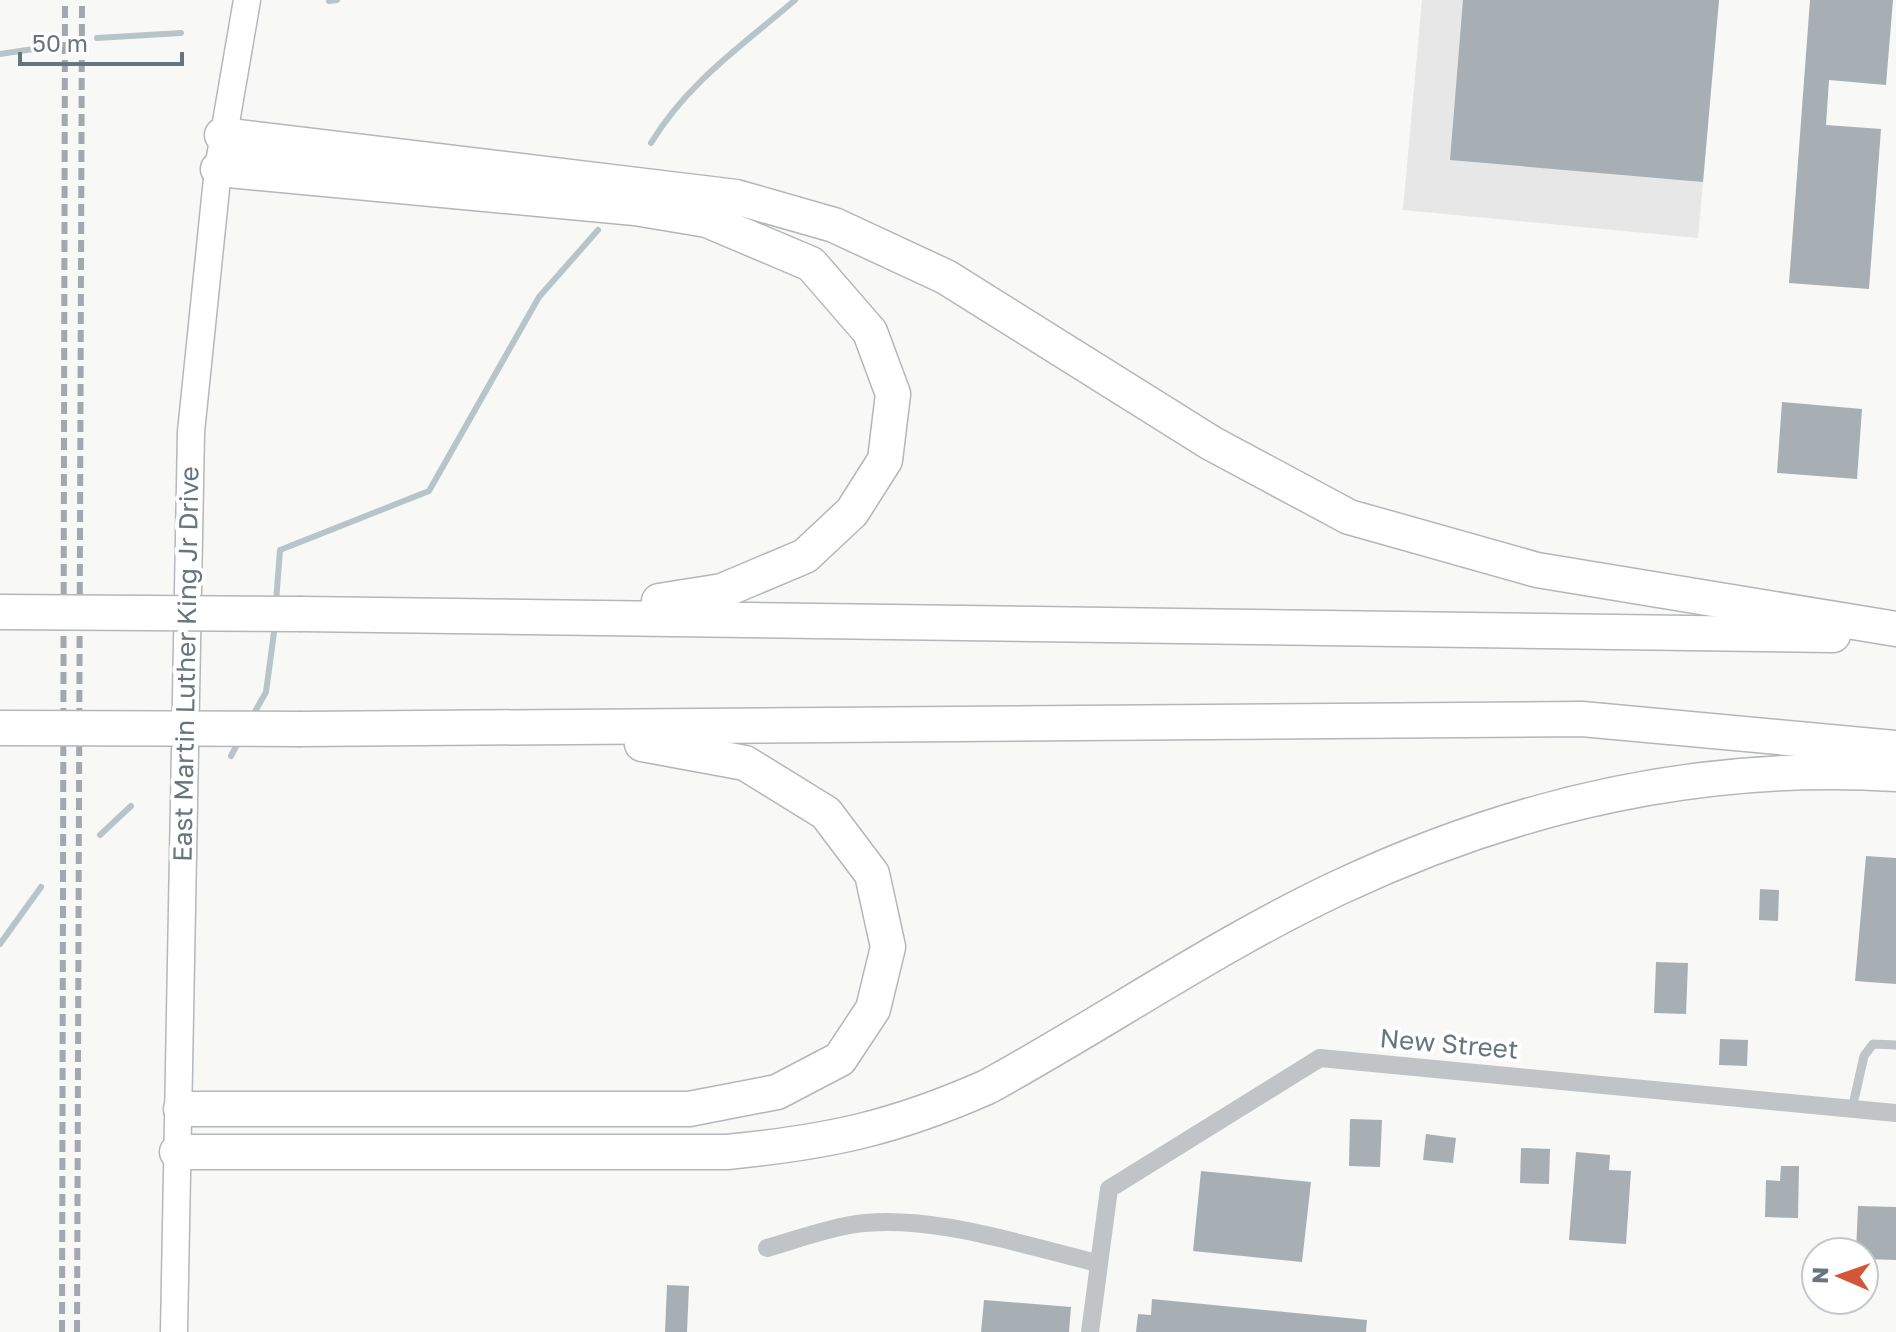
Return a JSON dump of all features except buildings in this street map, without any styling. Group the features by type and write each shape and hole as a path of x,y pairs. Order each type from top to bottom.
{"highway":[{"path":"222,135 736,197 834,225 946,277 1211,443 1349,517 1537,570 1896,629"},
{"path":"218,169 586,202 707,220 811,264 870,332 893,394 885,460 852,512 805,556 722,591 563,615"},
{"path":"0,612 563,615 1896,636"},
{"path":"0,728 567,730 1582,719 1896,748"},
{"path":"181,1109 689,1109 777,1092 840,1059 873,1009 888,947 872,874 826,813 745,763 567,730"},
{"path":"177,1152 727,1152 866,1133 926,1113 987,1087 1337,888 1496,823 1626,790 1707,778 1792,771 1896,774"}],"main road":[{"name":"East Martin Luther King Jr Drive","path":"174,1332 177,1152 181,1109 180,915 191,432 222,135 247,0"}],"street":[{"name":"New Street","path":"1090,1332 1109,1189 1320,1058 1896,1113"},
{"path":"767,1248 852,1225 913,1225 984,1233 1097,1263"}],"lane":[{"path":"1852,1109 1864,1056 1873,1044 1896,1045"}],"shaded area":[{"path":"1422,0 1719,0 1698,238 1403,210"}],"waterway":[{"path":"329,1 337,0"},
{"path":"651,143 699,83 795,0"},
{"path":"97,38 181,33"},
{"path":"0,54 40,48"},
{"path":"276,602 280,550 429,491 539,297 598,230"},
{"path":"252,717 266,692 275,625"},
{"path":"231,756 239,741"},
{"path":"100,835 131,806"},
{"path":"0,944 41,887"}],"railway":[{"path":"62,1332 65,0"},
{"path":"77,1332 82,0"}]}
